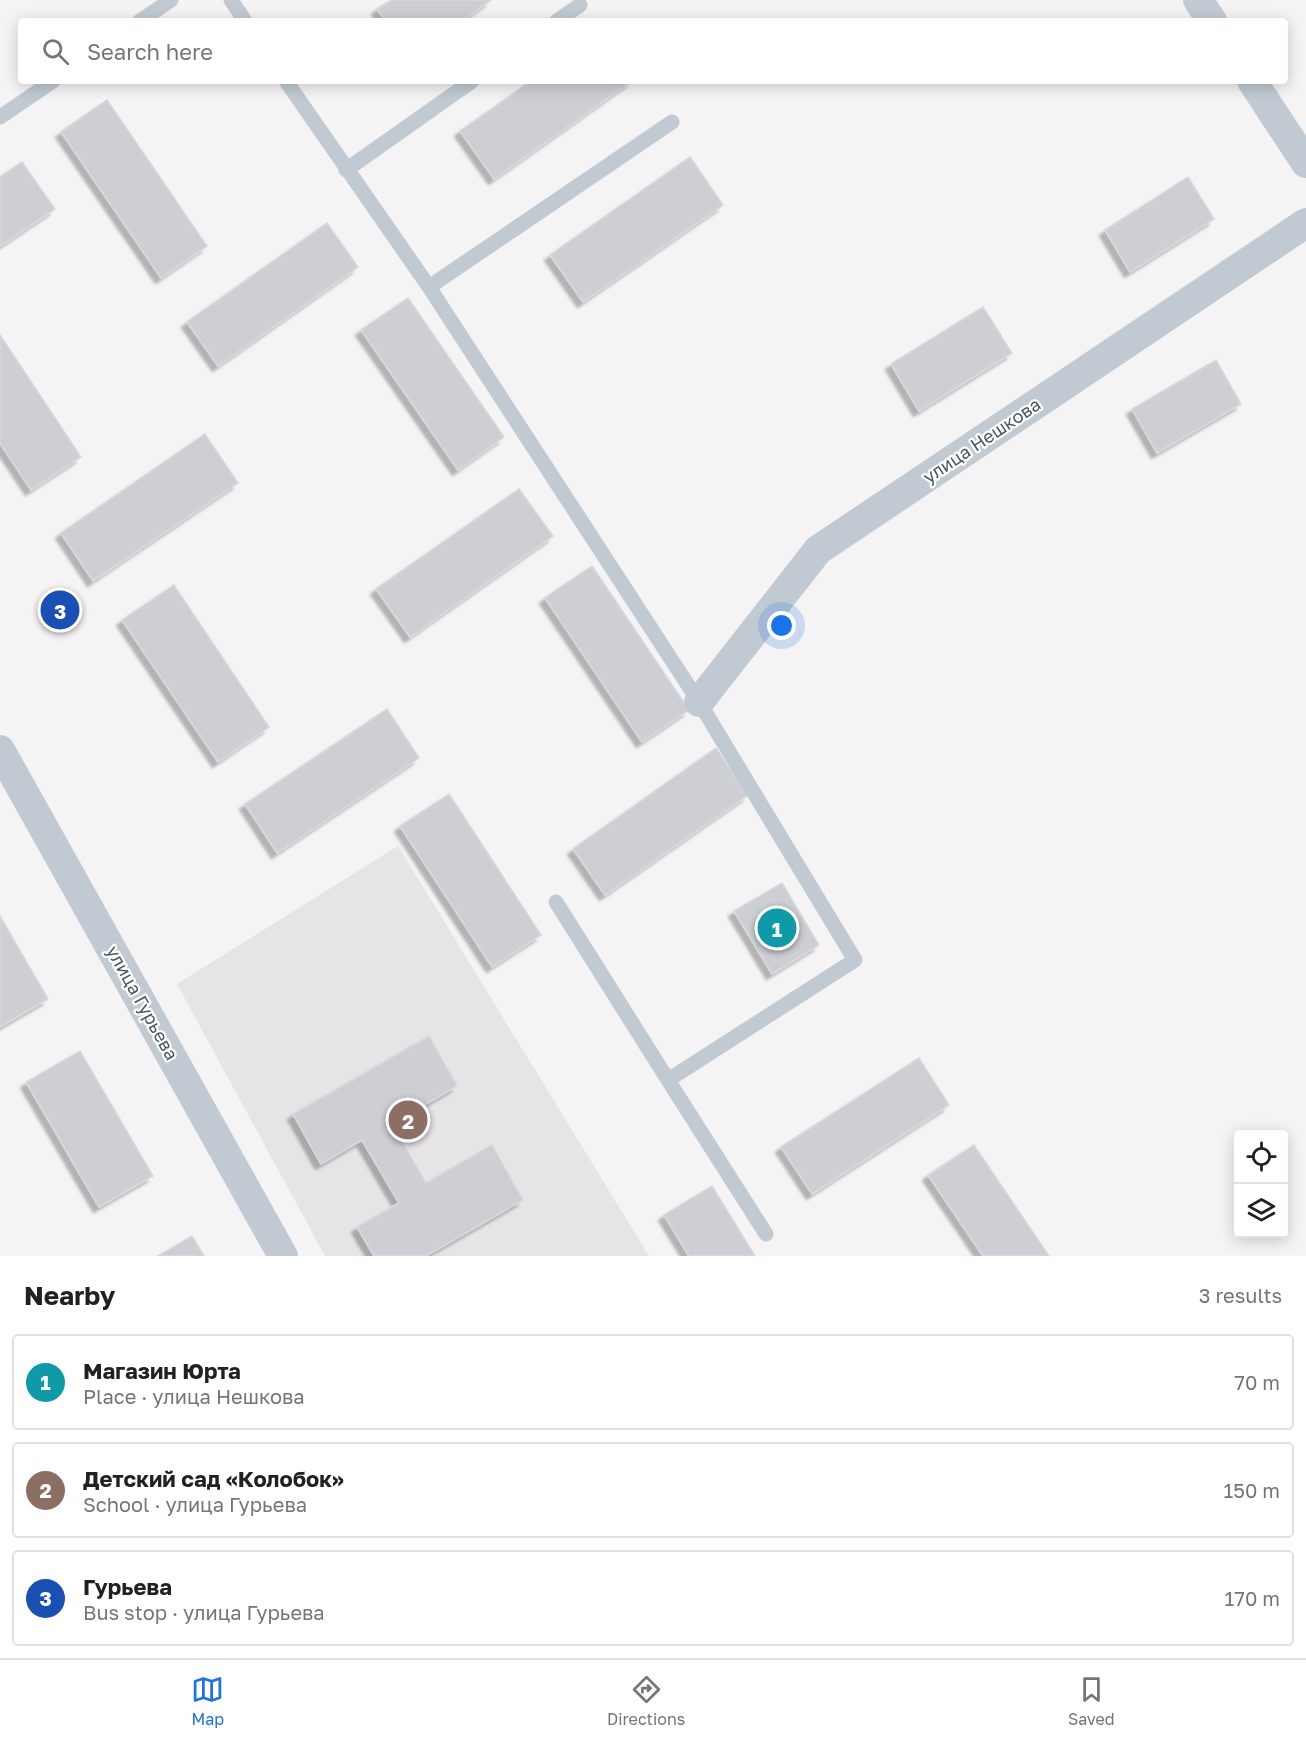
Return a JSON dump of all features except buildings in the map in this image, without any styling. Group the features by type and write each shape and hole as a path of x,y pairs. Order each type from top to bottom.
{"street":[{"path":"1198,0 1210,18"},
{"path":"1254,84 1306,163"},
{"name":"улица Нешкова","path":"699,702 818,550 1306,223"},
{"name":"улица Гурьева","path":"0,750 283,1256"}],"lane":[{"path":"144,18 171,0"},
{"path":"231,0 244,18"},
{"path":"561,18 580,5"},
{"path":"0,117 48,84"},
{"path":"288,84 429,287 699,702 855,960 668,1080"},
{"path":"346,170 468,84"},
{"path":"429,287 672,122"},
{"path":"556,902 766,1234"}],"shaded area":[{"path":"398,846 649,1256 325,1256 177,984"}],"place":[{"name":"Гурьева","path":"60,610"},
{"name":"Магазин Юрта","path":"777,928"},
{"name":"Детский сад «Колобок»","path":"408,1120"}]}
